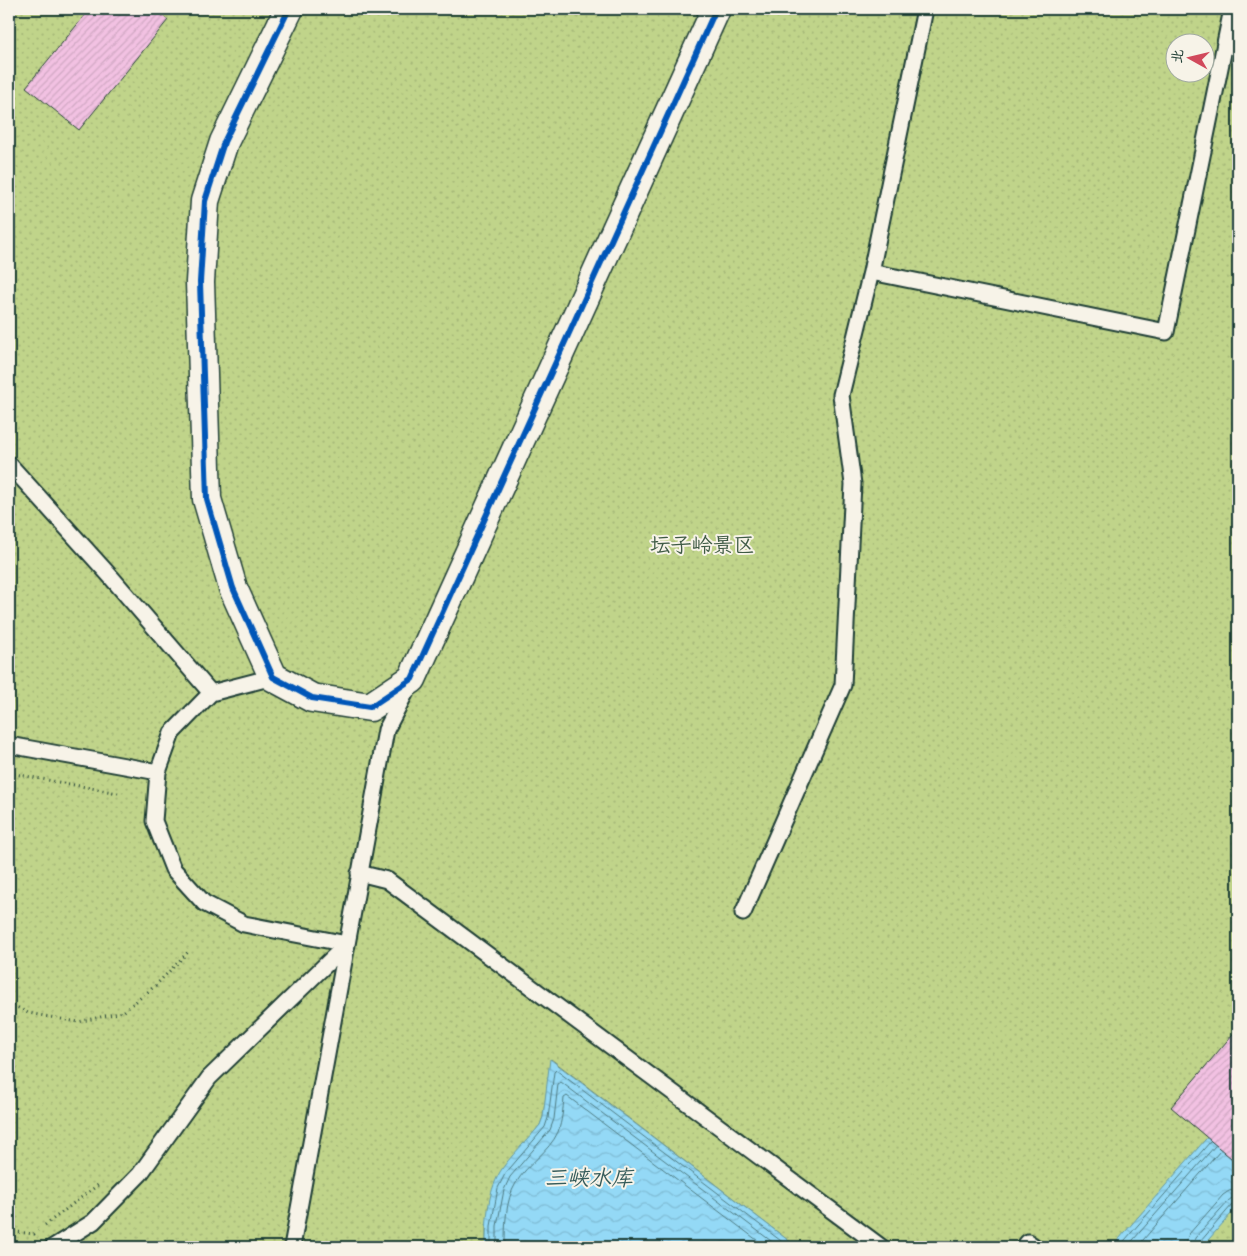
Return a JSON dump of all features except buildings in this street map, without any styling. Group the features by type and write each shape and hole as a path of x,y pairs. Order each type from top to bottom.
{"street":[{"path":"289,9 221,151 205,201 200,282 207,499 234,588 274,676 312,698 370,707 412,679 716,9"}],"lane":[{"path":"743,913 843,685 853,484 841,395 871,272 925,9"},
{"path":"871,272 1166,332 1232,9"},
{"path":"9,464 111,577 211,693"},
{"path":"274,676 211,693 172,733 158,772 154,821 173,869 204,903 244,924 346,944"},
{"path":"292,1247 386,730 412,679"},
{"path":"9,745 158,772"},
{"path":"360,873 387,880 881,1247"},
{"path":"53,1247 93,1222 140,1174 209,1078 346,944"},
{"path":"1024,1247 1028,1242 1035,1247"}],"path":[{"path":"9,773 118,793"},
{"path":"9,1003 28,1013 78,1022 123,1012 155,986 189,951"},
{"path":"9,1231 34,1234 102,1182"}],"green space":[{"name":"坛子岭景区","path":"9,9 1238,9 1238,1247 797,1247 551,1059 543,1117 486,1225 486,1247 9,1247"}],"water":[{"name":"三峡水库","path":"550,1059 797,1247 486,1247 487,1219 492,1190 504,1166 540,1125 543,1117"},
{"path":"1238,1102 1238,1206 1202,1247 1112,1247"}],"cycle path":[{"path":"289,9 224,142 205,201 200,282 207,499 233,588 273,677 312,698 370,707 412,679 716,9"}]}
